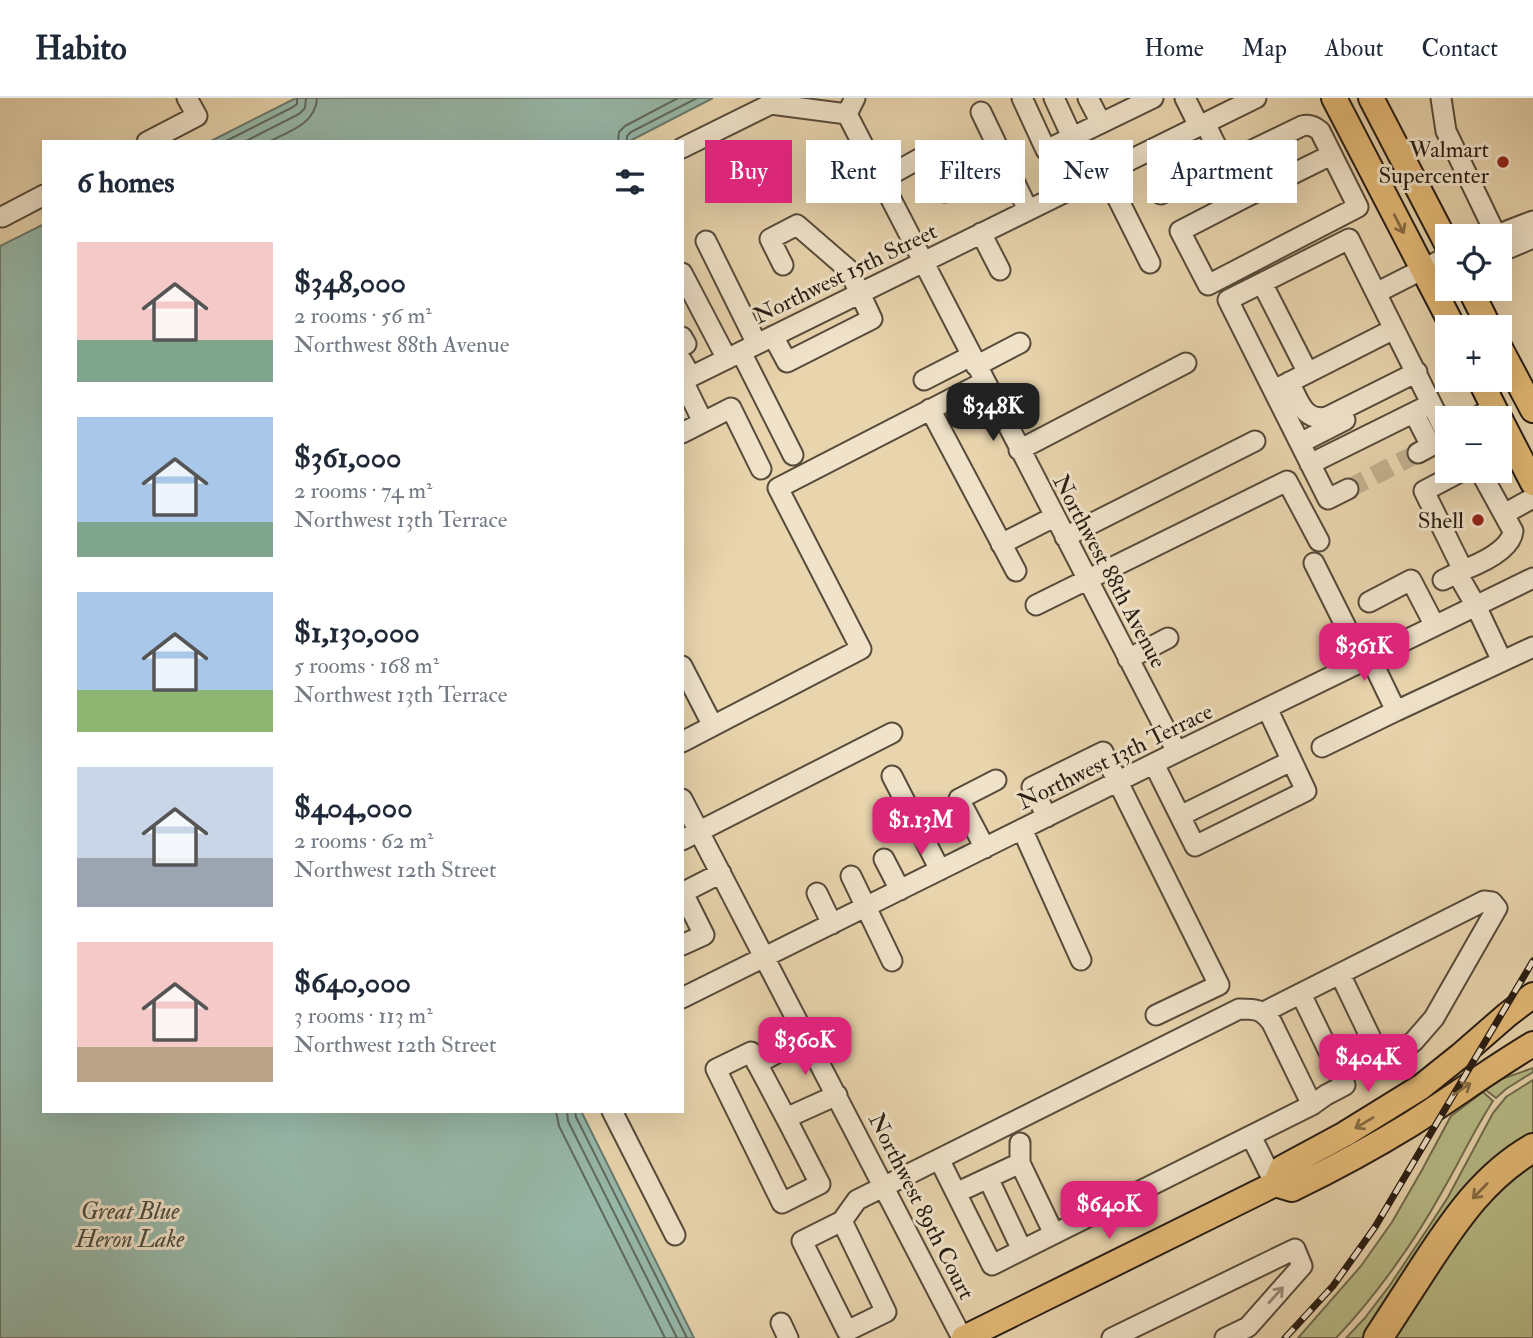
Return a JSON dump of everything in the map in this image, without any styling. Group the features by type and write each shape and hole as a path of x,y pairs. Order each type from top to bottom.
{"highway":[{"path":"1378,1338 1471,1200 1509,1164 1533,1148"}],"main road":[{"path":"1334,98 1434,276 1449,315"},
{"path":"1371,98 1437,224"},
{"path":"1512,371 1533,410"},
{"path":"1512,456 1533,483"},
{"path":"967,1337 1275,1184 1282,1168 1355,1128 1421,1087 1533,995"},
{"path":"1275,1184 1292,1189 1349,1161 1533,1044"}],"street":[{"path":"152,140 197,116 187,98"},
{"path":"1022,98 1046,149 1153,98"},
{"path":"1054,98 1072,137"},
{"path":"1088,98 1101,123"},
{"path":"1185,98 1211,140"},
{"name":"Northwest 15th Street","path":"1133,159 1256,98"},
{"path":"1441,98 1446,131 1489,224"},
{"path":"684,147 771,104 851,106"},
{"name":"Northwest 88th Avenue","path":"851,106 865,140"},
{"path":"981,112 1028,210"},
{"path":"1236,203 1180,231 1208,285 1358,207 1320,131 1307,125 1273,140"},
{"path":"1297,171 1355,139"},
{"path":"2,217 42,196"},
{"name":"Northwest 88th Avenue","path":"893,203 1177,752"},
{"name":"Northwest 15th Street","path":"685,375 750,348 1043,203"},
{"path":"1120,203 1150,263"},
{"path":"1512,229 1533,221"},
{"path":"684,275 750,348 786,362 872,319 849,270 797,225 770,239 783,265"},
{"path":"981,233 1000,270"},
{"path":"1512,247 1533,238"},
{"path":"1418,453 1431,446 1419,377 1349,239 1228,300 1282,386 1310,416 1327,417 1419,377"},
{"path":"706,241 793,456"},
{"path":"1376,293 1434,276"},
{"path":"1262,283 1308,373"},
{"path":"1282,386 1394,329"},
{"path":"684,741 860,649 779,488 930,409 977,368 1020,343"},
{"path":"1019,450 1186,363"},
{"path":"924,380 977,368"},
{"path":"685,375 703,422"},
{"path":"1300,443 1419,377"},
{"path":"1282,386 1300,443 1328,499 1348,489"},
{"path":"684,432 731,408 761,469"},
{"path":"1423,408 1435,421"},
{"path":"1310,464 1423,408"},
{"path":"930,409 1016,571"},
{"path":"1065,537 1255,441"},
{"path":"1035,605 1287,481 1319,541"},
{"path":"1439,483 1424,491 1455,571 1476,606 1502,661"},
{"path":"1487,483 1509,522"},
{"path":"1455,571 1533,498"},
{"path":"1001,544 1054,517"},
{"path":"1314,563 1396,711"},
{"name":"Northwest 13th Terrace","path":"684,997 1533,578"},
{"path":"1369,602 1412,580 1435,626"},
{"path":"1128,660 1168,638"},
{"path":"1322,747 1533,647"},
{"path":"684,670 713,726"},
{"path":"1154,764 1195,846 1306,791 1267,708"},
{"path":"691,836 892,733"},
{"path":"1047,817 1032,787 1103,752 1219,985 1156,1015"},
{"path":"1180,816 1291,761"},
{"path":"892,776 940,870"},
{"path":"985,848 959,799 996,780"},
{"name":"Northwest 89th Court","path":"684,807 691,836 721,873 884,1186 967,1337"},
{"path":"1022,829 1081,960"},
{"path":"884,859 900,890"},
{"path":"684,892 721,873"},
{"path":"850,876 892,961"},
{"path":"817,893 832,924"},
{"path":"684,895 704,935 684,944"},
{"path":"1264,1012 1484,901 1492,902 1497,908 1434,1018 1414,1041 1391,1058 1384,1058 1378,1053 1340,974"},
{"path":"939,1159 992,1265 1312,1105 1345,1085 1301,994"},
{"path":"842,1221 886,1311 847,1331 802,1241 842,1221 857,1200 1239,1009 1264,1012 1312,1105"},
{"path":"757,1064 806,1037"},
{"path":"751,1052 786,1118 820,1184 782,1203 716,1069 751,1052"},
{"path":"786,1118 837,1095"},
{"path":"613,1113 675,1236"},
{"path":"1251,1136 1275,1184"},
{"path":"956,1194 988,1178 1020,1153 1054,1234"},
{"path":"988,1178 1022,1250"},
{"path":"1112,1338 1296,1249 1302,1266 1248,1327 1225,1338"}],"green space":[{"path":"1533,1068 1533,1072 1496,1098 1479,1087"},
{"path":"1533,1080 1533,1140 1367,1338 1346,1338 1390,1285 1428,1228 1448,1197 1493,1113 1506,1097"},
{"path":"1483,1092 1493,1101 1432,1209 1380,1286 1336,1338 1298,1338 1361,1266 1392,1222 1451,1116"},
{"path":"1533,1158 1533,1338 1384,1338 1460,1224"}],"water":[{"path":"296,98 713,98 632,140 213,140"},
{"name":"Great Blue Heron Lake","path":"42,225 42,1113 582,1113 694,1338 0,1338 0,246"}],"tunnel":[{"path":"1348,489 1418,453"}],"railway":[{"path":"1285,1338 1333,1286 1375,1227 1533,961"}],"place":[{"name":"Walmart Supercenter","path":"1503,162"},
{"name":"Shell","path":"1478,520"}]}
